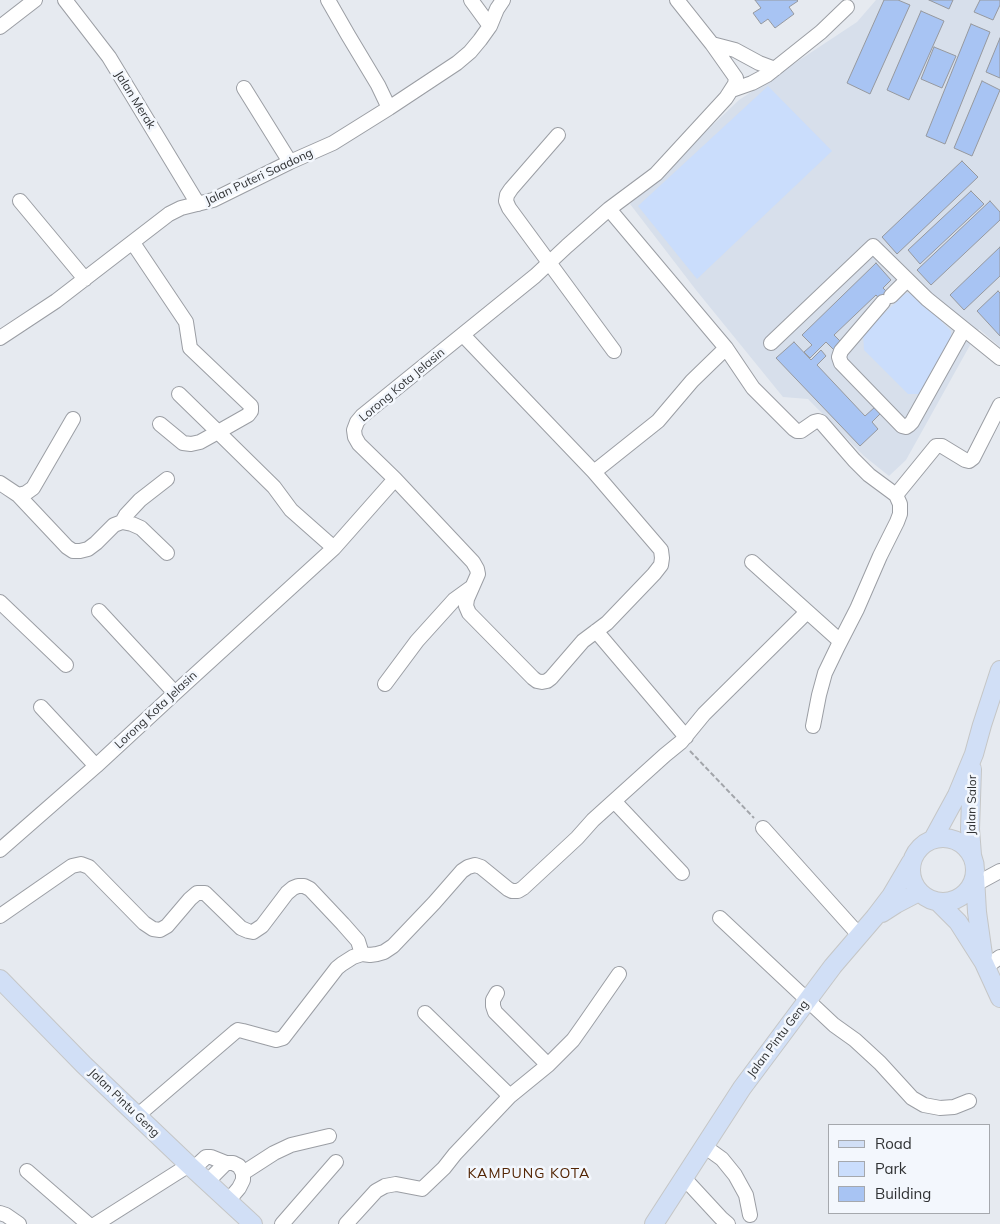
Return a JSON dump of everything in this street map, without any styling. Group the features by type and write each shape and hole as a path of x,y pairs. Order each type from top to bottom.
{"main road":[{"name":"Jalan Salor","path":"933,839 956,795 974,754 1000,670"},
{"name":"Jalan Salor","path":"972,855 970,799 974,754"},
{"path":"976,880 966,893 958,899 948,902 927,899 913,883 910,873 911,862 923,844 942,837 960,842 972,855 975,865 976,880 977,912 1000,998"},
{"name":"Jalan Pintu Geng","path":"654,1224 742,1088 833,966 876,917 911,862"},
{"path":"876,917 919,892"},
{"path":"938,902 958,922 990,962"},
{"name":"Jalan Pintu Geng","path":"0,979 84,1065 252,1224"}],"street":[{"path":"0,27 35,0"},
{"name":"Jalan Merak","path":"65,0 109,57 198,204"},
{"path":"328,0 378,85 389,108"},
{"path":"471,0 490,26"},
{"name":"Jalan Puteri Saadong","path":"0,338 56,301 169,214 181,208 213,200 333,143 457,63 470,52 490,26 503,0"},
{"path":"676,0 712,44 736,78 732,90"},
{"path":"732,90 767,75 821,32 846,7"},
{"path":"712,44 734,50 759,64 775,69"},
{"path":"244,88 290,162"},
{"name":"Lorong Kota Jelasin","path":"0,850 96,766 334,548 395,479 359,444 355,437 354,430 362,416 534,276 609,209 656,174 732,90"},
{"path":"558,134 510,189 506,201 509,208 614,350"},
{"path":"20,201 85,279"},
{"path":"609,209 726,348 754,388 794,429 801,432 814,422 821,422 869,475 896,495 900,504 900,514 826,673 819,695 813,726"},
{"path":"133,243 186,322 190,348 251,406 251,411 248,415 200,442 191,444 183,443 160,424"},
{"path":"771,343 873,246 927,299 1000,358"},
{"path":"907,280 887,299 841,351 839,357 841,363 902,426 906,427 912,422 964,328"},
{"path":"395,479 473,562 477,569 478,574 467,599 466,606 469,613 537,681 547,681 551,678 583,641 607,623 661,565 661,550 594,472 463,335"},
{"path":"594,472 658,421 692,381 726,348"},
{"path":"179,394 274,487 291,510 334,548"},
{"path":"896,495 936,446 942,446 965,460 969,461 973,458 1000,405"},
{"path":"18,495 26,494 33,488 73,419"},
{"path":"122,522 140,500 167,479"},
{"path":"0,483 18,495 73,551 88,549 114,525 122,522 141,528 167,553"},
{"path":"752,562 840,641"},
{"path":"385,684 417,641 454,600 473,586"},
{"path":"0,602 66,665"},
{"path":"98,611 175,692"},
{"path":"137,1116 238,1030 244,1030 276,1040 283,1038 337,968 353,956 377,954 393,946 468,867 475,865 480,867 512,891 523,888 577,838 593,820 684,740 704,714 807,612"},
{"path":"596,631 684,740"},
{"path":"41,707 96,766"},
{"path":"614,801 682,873"},
{"path":"763,828 859,935"},
{"path":"0,916 72,866 81,864 89,867 144,923 153,929 160,930 167,926 197,892 205,892 241,928 253,932 262,926 293,888 304,886 343,924 358,942 362,954"},
{"path":"976,880 1000,871"},
{"path":"720,918 834,1025 855,1040 880,1063 912,1098 924,1105 940,1108 954,1107 969,1101"},
{"path":"346,1224 376,1191 385,1186 396,1184 422,1189 444,1168 510,1096 548,1065 573,1040 619,974"},
{"path":"497,993 493,1000 495,1012 548,1065"},
{"path":"426,1013 510,1096"},
{"path":"243,1173 274,1153 291,1146 330,1136"},
{"path":"704,1146 722,1159 735,1175 746,1195 750,1215"},
{"path":"96,1224 206,1157 212,1157 226,1163 233,1163 243,1173 243,1180 239,1188 228,1201"},
{"path":"282,1224 336,1162"},
{"path":"207,1182 226,1163"},
{"path":"26,1171 88,1224"},
{"path":"684,1178 728,1224"},
{"path":"0,1213 19,1224"}],"path":[{"path":"684,740 763,828"}],"shaded area":[{"path":"876,0 1000,0 1000,347 979,329 906,460 889,476 864,456 808,399 783,397 696,290 630,204 739,100 857,22"}],"green space":[{"path":"768,86 832,151 697,279 638,206"},
{"path":"906,293 914,294 951,331 951,343 921,394 908,394 864,350 863,333"}],"building":[{"path":"755,0 798,1 789,7 794,14 775,28 768,19 761,24 753,13 761,8"},
{"path":"884,0 898,0 910,5 870,94 847,83"},
{"path":"929,0 953,0 949,9"},
{"path":"980,0 1000,0 1000,5 993,20 974,12"},
{"path":"921,11 944,21 909,100 887,90"},
{"path":"971,24 990,32 945,144 926,136"},
{"path":"1000,38 1000,78 986,72"},
{"path":"934,47 956,56 942,88 921,79"},
{"path":"982,81 1000,90 972,156 954,148"},
{"path":"962,161 978,177 897,254 882,237"},
{"path":"971,191 984,204 920,264 908,250"},
{"path":"990,201 1000,212 1000,220 931,285 917,270"},
{"path":"1000,247 1000,276 964,310 950,295"},
{"path":"876,263 891,280 883,288 893,298 885,305 876,295 834,335 843,344 835,351 826,342 810,358 804,352 812,345 802,335"},
{"path":"998,291 1000,293 1000,336 977,311"},
{"path":"794,342 811,360 821,350 826,356 817,365 865,416 875,407 881,413 872,422 878,429 860,446 776,358"}],"district":[{"name":"KAMPUNG KOTA","path":"529,1174"}]}
